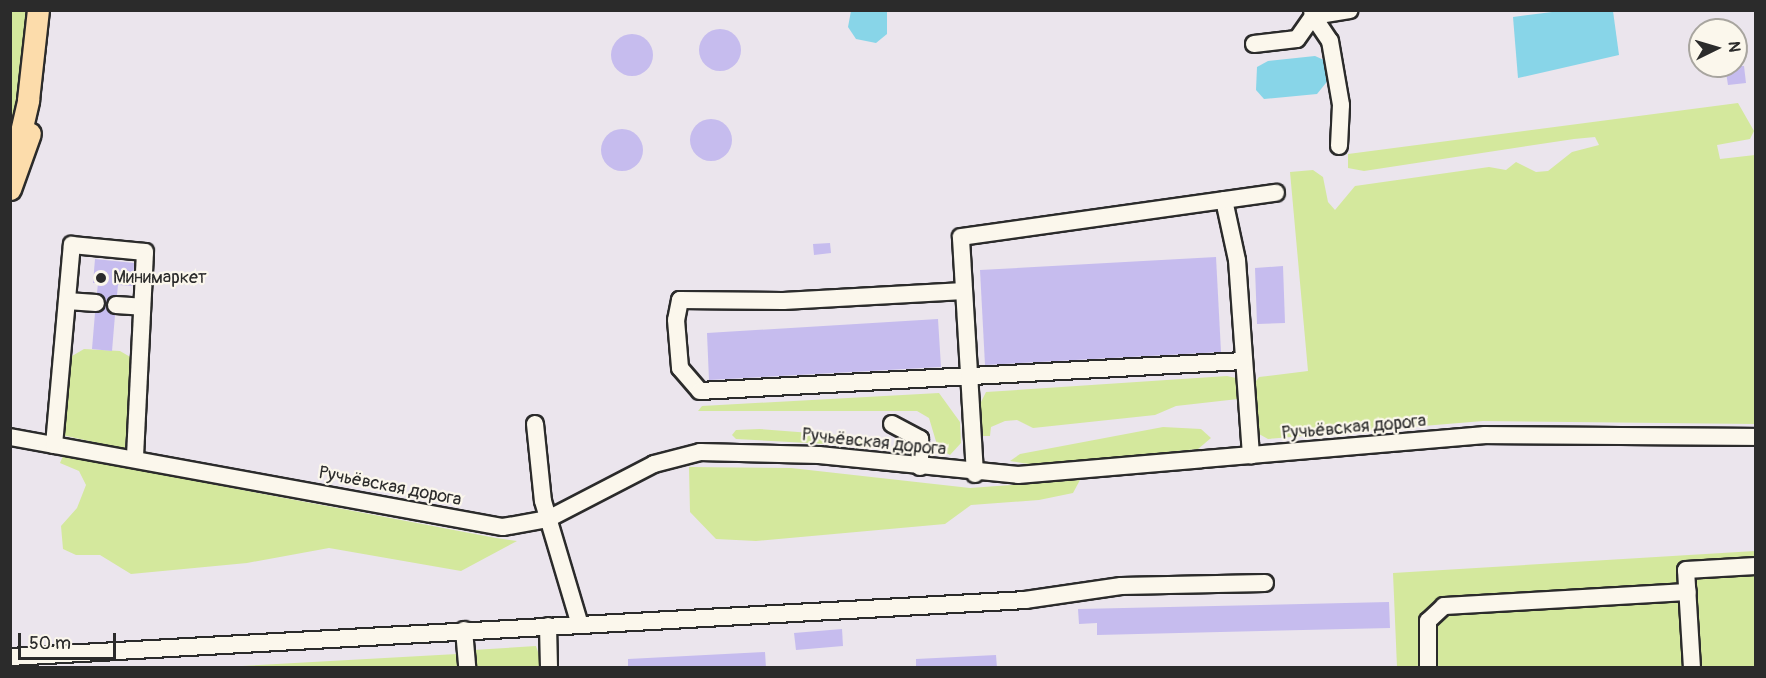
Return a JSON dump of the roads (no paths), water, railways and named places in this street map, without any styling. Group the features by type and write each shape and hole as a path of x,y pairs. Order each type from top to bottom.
{"main road":[{"path":"10,189 27,148 28,100 38,10"},
{"path":"10,152 20,136 28,100"}],"street":[{"path":"1313,13 1350,10"},
{"path":"1254,44 1297,39 1313,13"},
{"path":"1313,13 1330,41 1341,105 1339,146"},
{"path":"975,474 961,237 1276,193"},
{"path":"1224,200 1237,260 1251,456"},
{"path":"54,445 72,245 145,252 135,459"},
{"path":"964,291 783,301 680,300 677,351 680,368 700,391 1244,361"},
{"path":"67,301 96,303"},
{"path":"116,305 142,307"},
{"path":"535,423 548,519 579,622"},
{"path":"892,424 920,439 920,467"},
{"name":"Ручьёвская дорога","path":"10,437 480,524 526,525 548,519 654,464 700,452 819,455 975,474 1018,475 1485,435 1755,437"},
{"path":"1692,668 1686,570 1755,566"},
{"path":"10,657 548,627 579,622 1025,600 1121,586 1264,583"},
{"path":"1428,668 1428,621 1444,606 1688,592"},
{"path":"548,627 549,668"},
{"path":"464,630 467,668"}],"water":[{"path":"851,11 887,11 887,34 876,43 856,39 848,27"},
{"path":"1560,11 1613,11 1619,55 1518,78 1513,17"},
{"path":"1315,56 1324,60 1330,78 1317,94 1264,99 1256,90 1257,67 1268,61"}],"place":[{"name":"Минимаркет","path":"101,278"}]}
